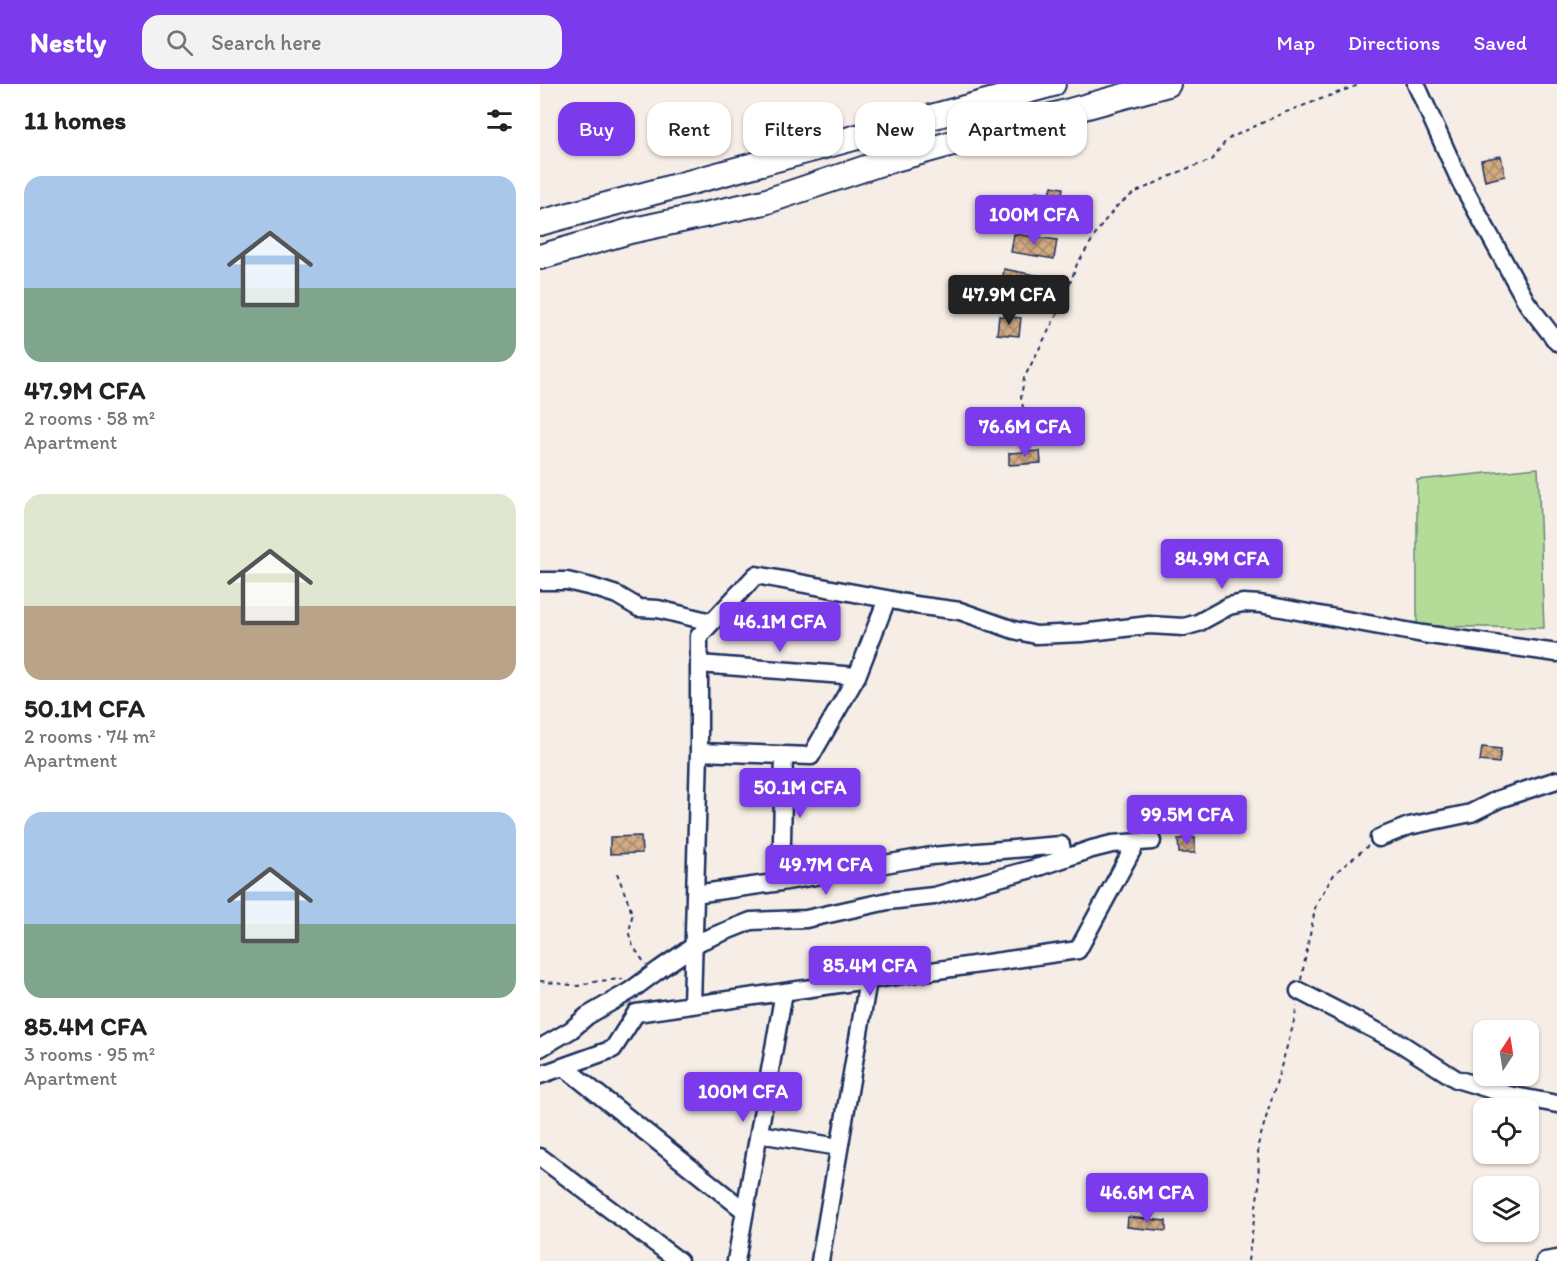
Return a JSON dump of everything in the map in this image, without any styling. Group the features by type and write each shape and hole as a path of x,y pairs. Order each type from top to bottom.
{"highway":[{"path":"540,223 1053,84"},
{"path":"540,257 630,231 765,202 884,162 1168,84"}],"street":[{"path":"1416,84 1460,181 1527,303 1557,342"},
{"path":"692,1005 699,752 699,636 756,576 960,611 1014,630 1036,635 1082,633 1149,625 1184,627 1198,623 1229,606 1243,603 1260,604 1423,634 1557,653"},
{"path":"540,581 567,581 584,585 617,595 639,608 658,609 711,622"},
{"path":"699,752 812,756 857,676 887,599"},
{"path":"699,664 857,676"},
{"path":"781,882 784,755"},
{"path":"1379,838 1409,826 1471,813 1519,791 1557,780"},
{"path":"540,1048 571,1030 587,1016 630,991 701,941 751,921 806,919 888,901 934,896 1112,844 1144,842 1078,950 636,1013 613,1049 540,1075"},
{"path":"695,894 781,882 931,856 1061,845 1063,859"},
{"path":"820,1261 868,980"},
{"path":"1299,991 1400,1044 1456,1079 1509,1095 1557,1104"},
{"path":"736,1261 784,992"},
{"path":"564,1067 745,1211"},
{"path":"759,1134 839,1148"},
{"path":"540,1156 679,1261"},
{"path":"1545,1261 1557,1259"}],"path":[{"path":"1027,426 1021,398 1024,378 1062,305 1077,264 1103,223 1117,206 1134,193 1186,169 1212,160 1230,138 1281,114 1361,84"},
{"path":"1248,1261 1259,1186 1258,1145 1293,1026 1316,904 1335,873 1379,838"},
{"path":"540,981 578,986 598,981 650,976 629,934 632,916 617,873"}],"green space":[{"path":"1538,468 1544,628 1417,626 1417,480"}],"building":[{"path":"1501,156 1505,176 1485,181 1481,160"},
{"path":"1052,186 1063,188 1060,205 1034,200 1036,191 1050,193"},
{"path":"1014,234 1057,240 1054,259 1011,252"},
{"path":"1004,269 1052,278 1049,298 1001,290"},
{"path":"999,316 1021,318 1019,336 997,334"},
{"path":"1015,414 1021,435 999,438 996,418"},
{"path":"1040,451 1041,463 1009,465 1009,453"},
{"path":"1482,747 1501,749 1499,763 1480,761"},
{"path":"1199,799 1200,812 1184,813 1184,800"},
{"path":"641,836 642,853 610,854 610,837"},
{"path":"1195,838 1195,853 1179,853 1178,839"},
{"path":"1128,1217 1166,1221 1166,1231 1127,1227"}]}
